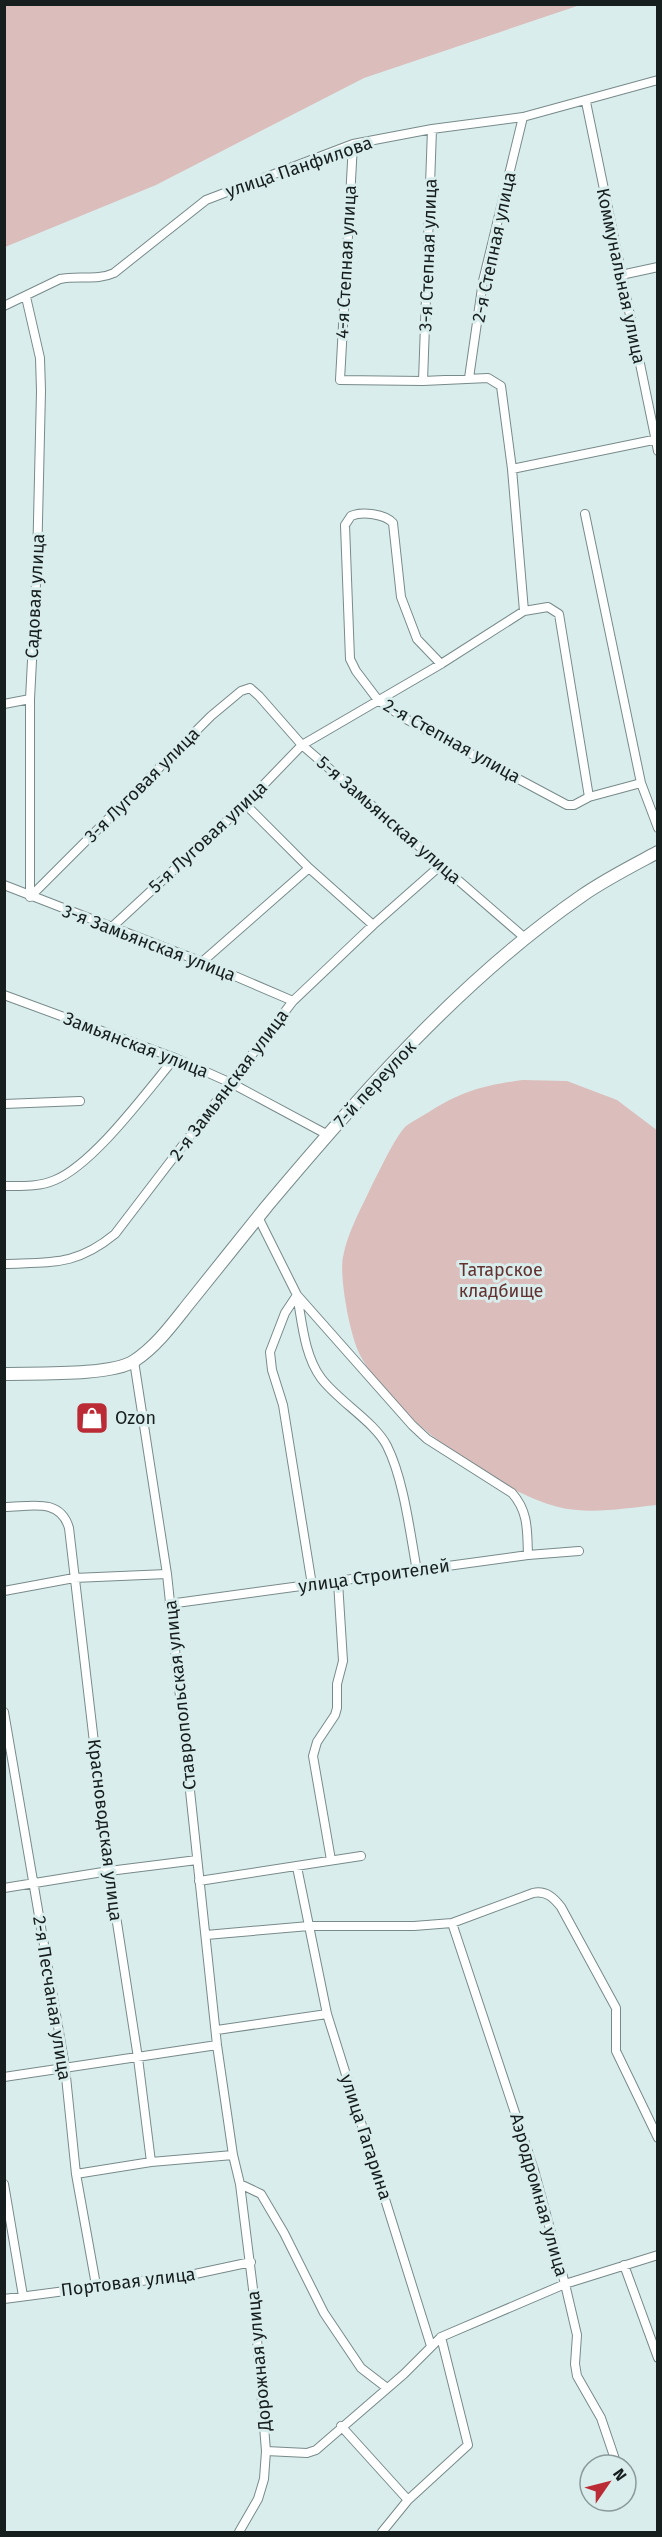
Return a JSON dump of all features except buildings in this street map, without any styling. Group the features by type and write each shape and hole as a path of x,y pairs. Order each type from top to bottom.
{"street":[{"name":"улица Панфилова","path":"4,306 70,277 100,278 114,273 206,200 353,144 432,129 523,117 586,102 657,80"},
{"name":"Коммунальная улица","path":"586,102 657,451"},
{"name":"2-я Степная улица","path":"469,378 483,280 523,117"},
{"name":"3-я Степная улица","path":"423,381 432,129"},
{"name":"4-я Степная улица","path":"353,144 340,380 423,381"},
{"path":"621,275 657,267"},
{"name":"Садовая улица","path":"26,297 40,358 41,391 37,564 30,699 30,897"},
{"path":"423,381 488,378 496,382 503,390 524,611 548,607 559,614 589,797"},
{"path":"512,469 656,439"},
{"name":"2-я Степная улица","path":"441,664 417,639 402,597 393,523 385,517 370,514 351,516 345,525 350,658 356,671 378,700 404,718 567,805 574,805 589,797 641,783"},
{"path":"585,514 641,783 657,828"},
{"name":"5-я Луговая улица","path":"112,927 246,804 302,745 441,664 524,611"},
{"name":"3-я Луговая улица","path":"30,897 211,716 243,690 250,688 259,696"},
{"name":"5-я Замьянская улица","path":"259,696 302,745 525,938"},
{"path":"4,704 30,699"},
{"path":"246,804 309,868 373,925"},
{"name":"7-й переулок","path":"134,1361 175,1320 328,1135 414,1041 481,976 525,938 584,894 657,852"},
{"name":"2-я Замьянская улица","path":"4,1264 66,1261 89,1253 116,1234 293,1001 373,925 441,865"},
{"path":"202,962 309,868"},
{"name":"3-я Замьянская улица","path":"4,885 202,962 293,1001"},
{"name":"Замьянская улица","path":"4,995 175,1058 231,1083 328,1135"},
{"path":"4,1186 37,1185 56,1179 78,1164 104,1142 175,1058"},
{"path":"4,1104 80,1101"},
{"path":"258,1217 297,1295 310,1357 320,1377 387,1445 394,1463 408,1520 417,1571"},
{"path":"297,1295 427,1439 512,1493 520,1502 526,1515 528,1555"},
{"path":"297,1295 285,1313 270,1352 272,1370 283,1405 312,1585"},
{"path":"4,1374 103,1370 124,1366 134,1361"},
{"name":"Ставропольская улица","path":"134,1361 167,1574 217,2030"},
{"name":"Красноводская улица","path":"4,1507 51,1506 63,1514 67,1521 109,1871 138,2058 151,2162"},
{"name":"улица Строителей","path":"169,1604 528,1555 579,1551"},
{"path":"4,1591 74,1578 167,1574"},
{"path":"330,1860 313,1756 317,1742 337,1708 337,1684 343,1661 338,1582"},
{"name":"2-я Песчаная улица","path":"4,1712 65,2067 76,2174 96,2285"},
{"path":"199,1881 361,1856"},
{"path":"4,1888 197,1860"},
{"name":"улица Гагарина","path":"297,1867 327,2014 431,2346"},
{"path":"206,1935 309,1926 414,1926 452,1923 538,1892 555,1900 616,2008 616,2051 657,2138"},
{"name":"Аэродромная улица","path":"452,1923 534,2170 577,2335 575,2364 577,2376 601,2418 613,2453"},
{"path":"217,2030 327,2014"},
{"name":"Дорожная улица","path":"217,2030 217,2045 233,2155 240,2184 251,2262 266,2451 264,2479 258,2499 252,2514 239,2532"},
{"path":"4,2077 217,2045"},
{"path":"76,2174 151,2162 233,2155"},
{"path":"4,2184 23,2296"},
{"path":"240,2184 261,2194 284,2233 324,2313 360,2368 387,2388"},
{"path":"266,2451 310,2453 320,2447 441,2337 565,2284 657,2255"},
{"name":"Портовая улица","path":"4,2299 96,2285 195,2274 251,2262"},
{"path":"624,2265 657,2358"},
{"path":"382,2532 408,2500 468,2445 441,2337"},
{"path":"341,2427 408,2500"}],"green space":[{"path":"10,4 580,5 364,78 156,185 5,247 4,6"},
{"name":"Татарское кладбище","path":"523,1080 567,1081 617,1100 658,1131 657,1505 608,1510 570,1509 532,1498 504,1484 446,1447 419,1425 375,1378 356,1346 344,1292 343,1257 355,1220 397,1138 406,1126 452,1099 485,1087"}],"place":[{"name":"Ozon","path":"92,1418"}]}
